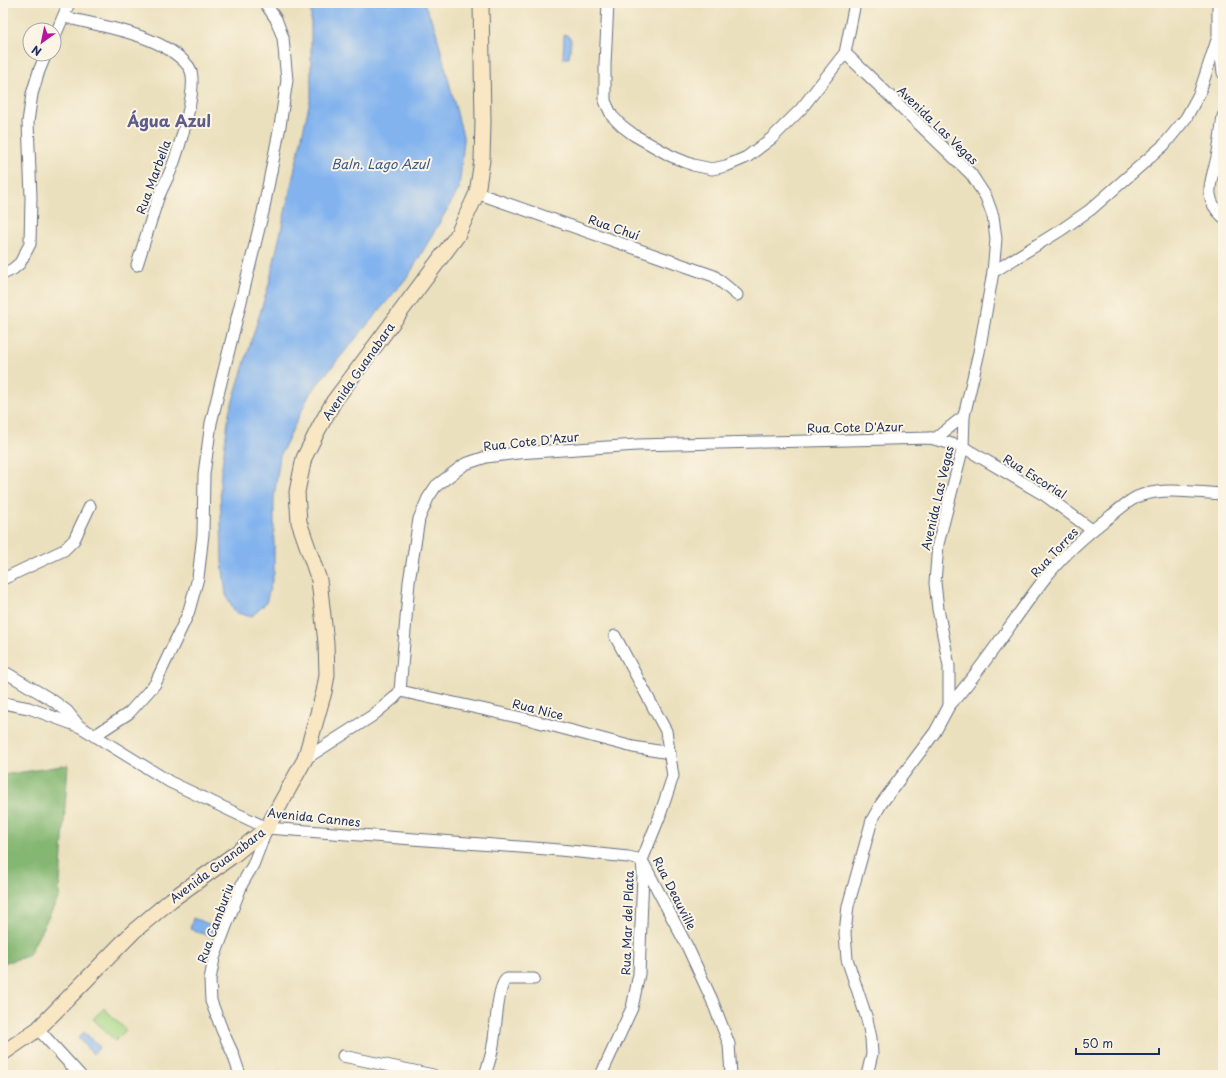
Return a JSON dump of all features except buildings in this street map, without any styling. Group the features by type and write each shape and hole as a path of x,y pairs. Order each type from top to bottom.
{"street":[{"path":"62,22 69,3"},
{"path":"94,736 129,713 154,684 188,614 198,578 203,534 204,474 211,423 263,212 280,126 287,80 283,38 276,19 265,3"},
{"name":"Avenida Guanabara","path":"3,1053 38,1030 134,931 171,900 235,854 267,828 305,759 324,692 327,667 325,619 318,580 299,522 297,492 304,458 334,401 457,236 477,193 482,160 483,122 481,3"},
{"path":"608,3 605,101 612,116 634,135 671,156 693,165 712,169 726,166 747,158 772,138 801,109 845,53 855,3"},
{"path":"1218,3 1218,37 1223,73"},
{"name":"Rua Marbella","path":"64,17 142,36 166,49 183,61 190,69 192,94 182,133 174,162 159,196 137,265"},
{"path":"993,272 1061,230 1090,210 1164,144 1186,118 1199,94 1218,37"},
{"name":"Avenida Las Vegas","path":"845,53 971,174 986,197 993,216 996,239 993,272 979,352 964,416 963,447 938,544 935,583 938,609 949,666 949,706 935,732 881,804 872,820 848,906 844,933 847,959 867,1019 871,1038 872,1054 867,1075"},
{"path":"3,274 13,270 20,263 30,244 31,197 28,122 32,94 43,62"},
{"path":"1223,116 1217,156 1209,188 1212,204 1223,217"},
{"name":"Rua Chuí","path":"477,193 714,276 736,295"},
{"path":"930,438 936,438 964,416"},
{"name":"Rua Cote D'Azur","path":"400,691 409,582 419,519 428,498 436,486 465,464 486,458 518,453 637,445 930,438 963,447"},
{"name":"Rua Escorial","path":"963,447 1046,496 1092,530"},
{"name":"Rua Torres","path":"949,706 972,681 1042,581 1092,530 1134,498 1144,494 1163,491 1223,494"},
{"path":"3,579 64,550 74,540 90,506"},
{"name":"Rua Deauville","path":"615,636 666,731 673,776 659,818 642,860 688,948 712,1000 728,1044 731,1075"},
{"name":"Avenida Cannes","path":"3,670 52,700 66,711 79,726 170,782 267,828 560,850 628,857 642,860"},
{"path":"305,759 372,716 394,698 400,691"},
{"name":"Rua Nice","path":"400,691 531,720 633,747 670,753"},
{"path":"3,703 29,708 79,726"},
{"name":"Rua Camburiu","path":"240,1075 211,1001 210,980 214,958 242,884 253,865 267,828"},
{"name":"Rua Mar del Plata","path":"601,1075 632,1008 639,974 643,874 642,860"},
{"path":"485,1075 493,1047 499,1000 504,981 515,978 534,980"},
{"path":"38,1030 80,1075"},
{"path":"343,1056 433,1075"}],"green space":[{"path":"68,765 59,897 28,956 3,963 3,775"},
{"path":"104,1008 126,1030 115,1041 93,1019"}],"water":[{"name":"Baln. Lago Azul","path":"311,3 424,3 435,28 464,140 459,189 409,275 310,393 280,456 274,498 274,573 266,603 251,617 235,612 226,595 222,562 220,481 229,413 269,284 311,96"},
{"path":"564,34 569,36 571,40 569,58 563,58"},
{"path":"193,918 214,926 211,937 190,929"},
{"path":"84,1032 100,1047 93,1054 78,1038"}],"district":[{"name":"Água Azul","path":"169,120"}]}
